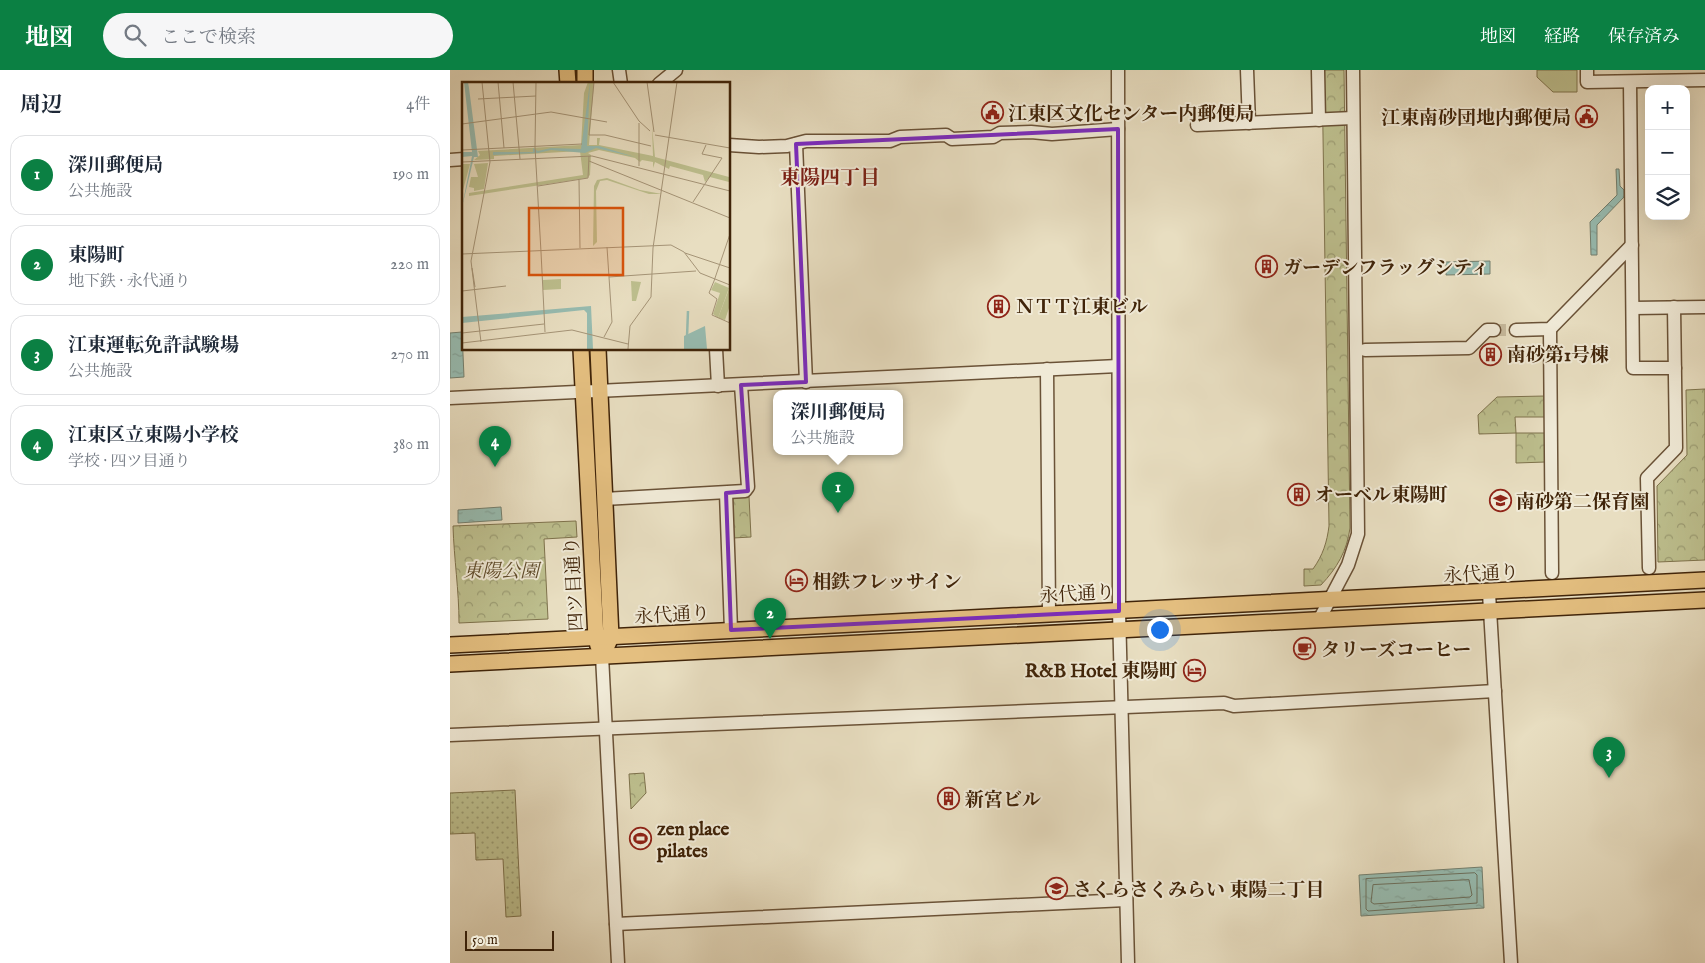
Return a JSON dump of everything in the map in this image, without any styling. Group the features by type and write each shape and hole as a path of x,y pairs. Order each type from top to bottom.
{"main road":[{"name":"四ツ目通り","path":"581,350 596,638 602,656"},
{"name":"四ツ目通り","path":"598,350 611,637 602,656"},
{"name":"永代通り","path":"450,645 1329,601 1705,580"},
{"name":"永代通り","path":"450,664 1705,600"}],"street":[{"path":"661,82 676,70"},
{"path":"1118,70 1119,611 1128,963"},
{"path":"1247,70 1249,123"},
{"path":"1318,70 1319,120"},
{"path":"1319,620 1348,565 1358,534 1352,70"},
{"path":"1587,70 1587,82 1705,80"},
{"path":"1630,82 1634,368 1675,368"},
{"path":"1197,125 1353,118"},
{"path":"730,145 760,147 843,140 853,143 890,141 900,137 946,135 952,138 993,137 1000,133 1031,132 1052,134 1118,129"},
{"path":"796,144 806,382"},
{"path":"1516,330 1550,329 1632,245"},
{"path":"1649,568 1647,478 1676,448 1674,307"},
{"path":"1633,308 1705,307"},
{"path":"1550,329 1552,572"},
{"path":"1365,350 1469,348 1487,330 1494,330"},
{"path":"716,350 718,386"},
{"path":"450,398 1118,366"},
{"path":"1047,369 1049,614"},
{"path":"604,499 745,491 748,487 741,385"},
{"path":"726,492 731,630"},
{"path":"1489,592 1511,963"},
{"path":"602,656 618,963"},
{"path":"450,735 1121,709 1224,703 1234,706 1495,691"},
{"path":"616,924 1126,900"}],"highlighted area":[{"path":"1118,129 1119,611 731,630 726,493 748,491 741,385 806,382 796,144"}],"green space":[{"path":"1322,70 1344,70 1350,528 1344,552 1332,572 1321,585 1304,586 1304,569 1313,569 1319,559 1324,548 1329,526"},
{"path":"1537,70 1577,70 1577,92 1553,92 1537,77"},
{"path":"1705,389 1705,560 1658,562 1657,486 1687,455 1686,390"},
{"path":"1545,396 1545,417 1515,417 1516,433 1479,434 1478,415 1497,397"},
{"path":"1516,433 1546,433 1546,462 1516,463"},
{"path":"749,496 751,537 733,538 731,500 734,497"},
{"name":"東陽公園","path":"576,521 577,537 544,539 548,619 459,623 453,526"},
{"path":"644,773 646,793 631,809 629,774"},
{"path":"515,790 521,916 506,917 503,859 476,860 475,833 450,834 450,793"}],"water":[{"path":"1616,169 1619,169 1620,186 1624,190 1624,197 1597,225 1597,255 1591,255 1590,222 1617,195"},
{"path":"1490,261 1490,274 1446,275 1446,262"},
{"path":"462,332 464,377 450,378 450,333"},
{"path":"501,507 502,520 458,523 458,510"},
{"path":"1482,867 1484,908 1361,916 1359,875"}],"tunnel":[{"path":"1494,330 1516,330"}],"place":[{"name":"江東区文化センター内郵便局","path":"992,113"},
{"name":"江東南砂団地内郵便局","path":"1587,117"},
{"name":"ガーデンフラッグシティ","path":"1267,267"},
{"name":"ＮＴＴ江東ビル","path":"999,306"},
{"name":"南砂第1号棟","path":"1491,354"},
{"name":"江東区立東陽小学校","path":"495,467"},
{"name":"オーベル東陽町","path":"1299,494"},
{"name":"南砂第二保育園","path":"1500,501"},
{"name":"深川郵便局","path":"838,513"},
{"name":"相鉄フレッサイン","path":"796,581"},
{"name":"東陽町","path":"770,639"},
{"name":"タリーズコーヒー","path":"1305,649"},
{"name":"R&B Hotel 東陽町","path":"1194,670"},
{"name":"江東運転免許試験場","path":"1609,778"},
{"name":"新宮ビル","path":"949,799"},
{"name":"zen place pilates","path":"641,839"},
{"name":"さくらさくみらい 東陽二丁目","path":"1057,889"}],"district":[{"name":"東陽四丁目","path":"830,177"}]}
